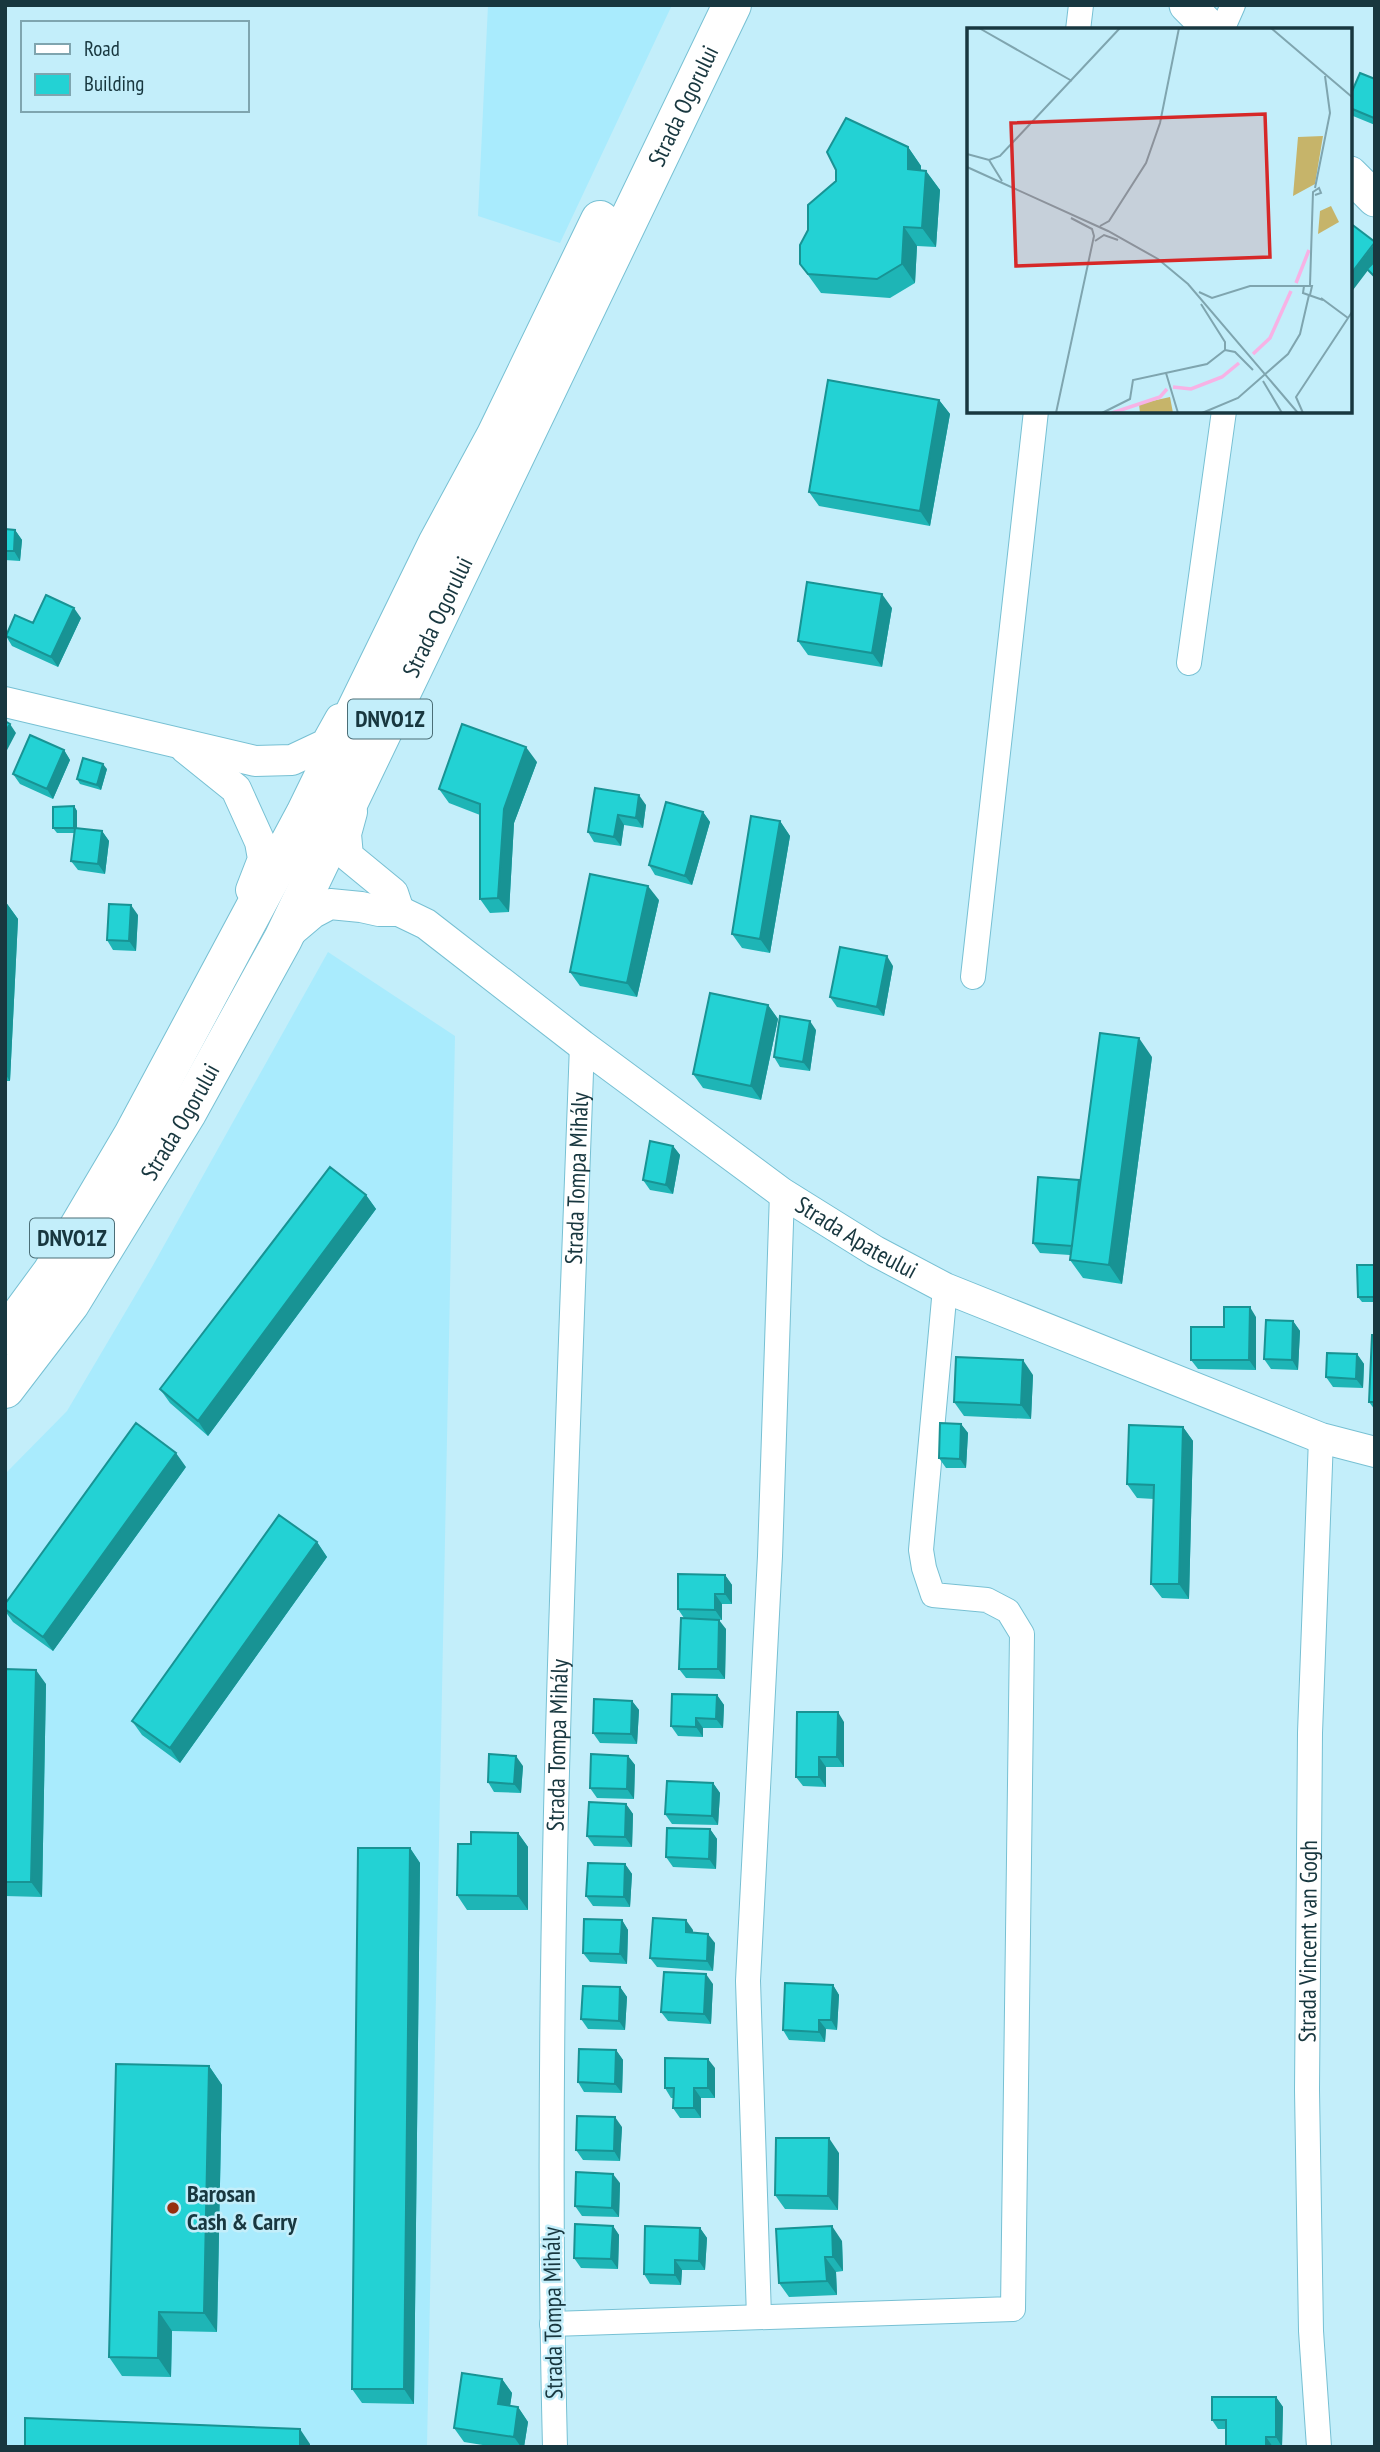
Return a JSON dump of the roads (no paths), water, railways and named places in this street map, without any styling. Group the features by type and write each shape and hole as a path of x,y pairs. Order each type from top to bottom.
{"highway":[{"name":"Strada Ogorului","path":"5,1336 52,1272 133,1135 304,814 437,544 496,435 597,226 718,9"},
{"name":"Strada Ogorului","path":"5,1389 70,1304 144,1185 283,939 363,774 718,9"}],"main road":[{"path":"1187,5 1210,28"},
{"path":"1352,176 1375,199"}],"street":[{"path":"1078,28 1081,5"},
{"path":"1223,28 1233,5"},
{"path":"973,977 1036,413"},
{"path":"1189,663 1224,413"},
{"path":"5,702 255,761 292,760 326,744 360,677 437,544"},
{"path":"179,743 236,789 260,842 263,859 212,985"},
{"name":"Strada Apateului","path":"363,774 346,834 348,856 393,893 399,911"},
{"name":"Strada Apateului","path":"283,939 313,913 330,904 399,911 426,924 582,1045 782,1193 875,1251 945,1288 1321,1438 1375,1452"},
{"name":"Strada Tompa Mihály","path":"555,2447 552,2324 556,1762 582,1045"},
{"path":"759,2317 748,1981 770,1556 782,1193"},
{"path":"552,2324 1013,2309 1022,1634 1008,1611 988,1600 933,1595 924,1568 921,1550 945,1288"},
{"name":"Strada Vincent van Gogh","path":"1319,2447 1311,2331 1307,2090 1310,1733 1321,1438"}],"place":[{"name":"Barosan Cash & Carry","path":"173,2208"}]}
